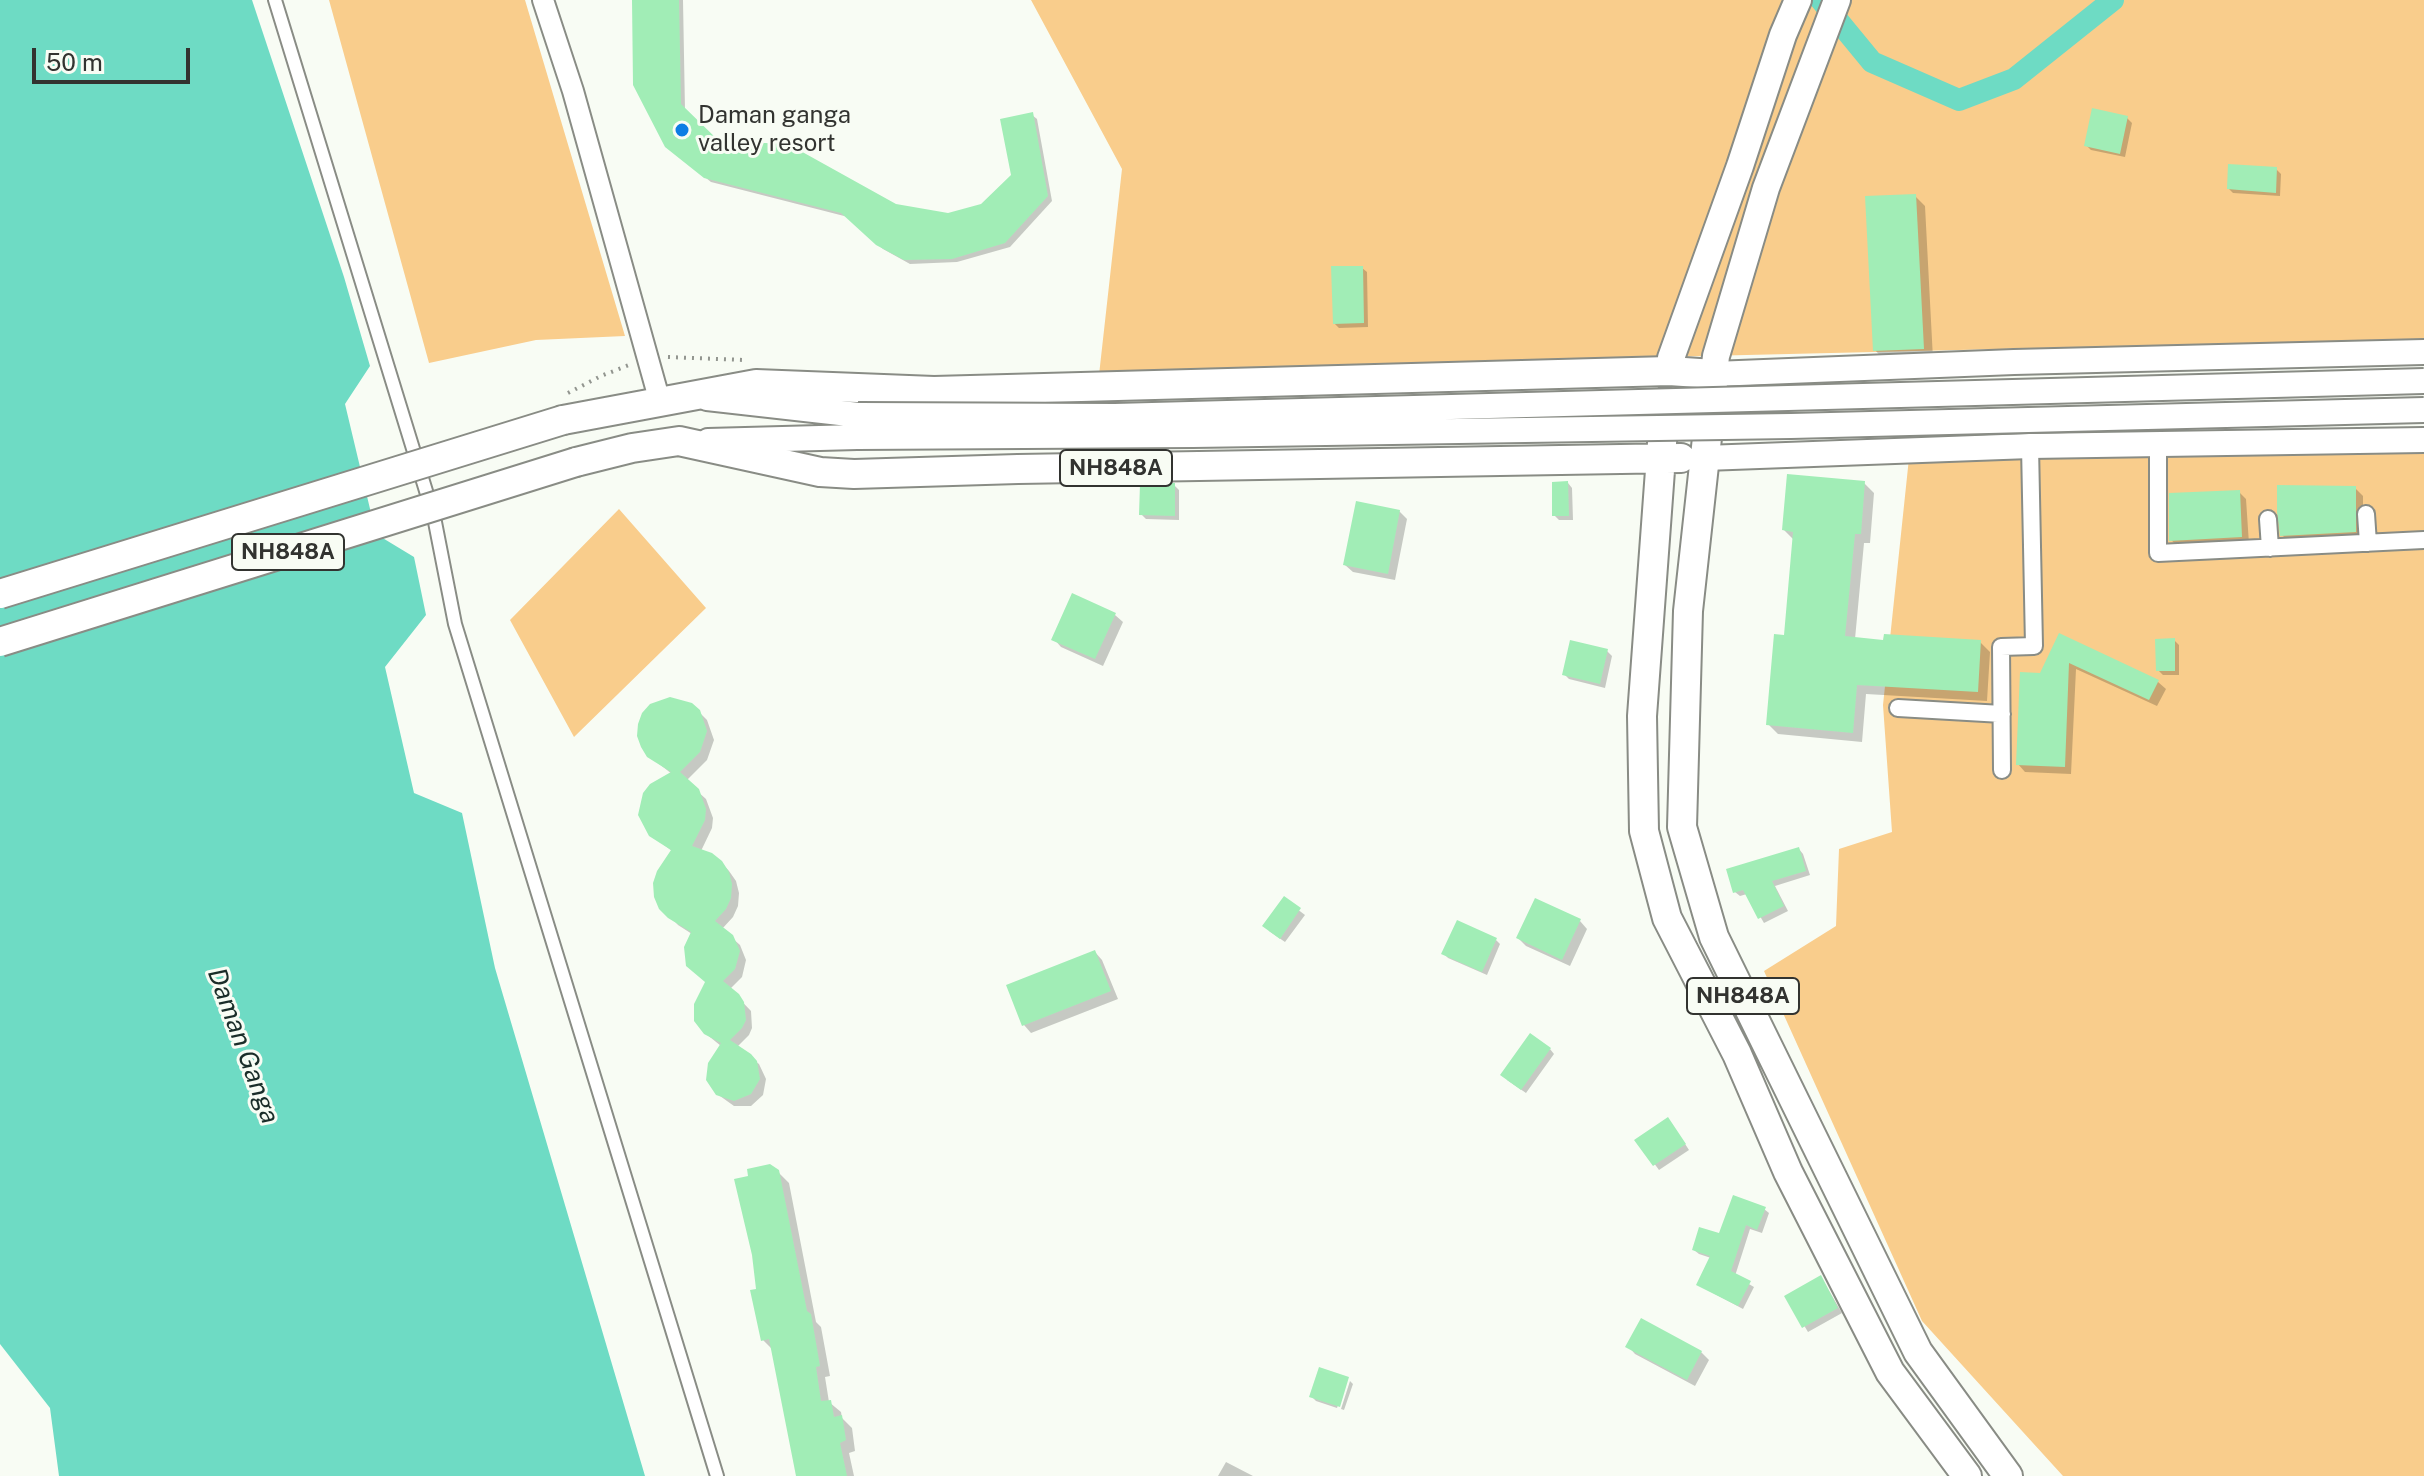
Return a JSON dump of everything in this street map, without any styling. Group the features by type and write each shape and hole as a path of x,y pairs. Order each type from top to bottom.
{"highway":[{"path":"564,408 605,410 696,397 756,384 934,391 1669,371 1714,374 1705,458"},
{"path":"1662,459 1663,411 1669,371"},
{"name":"NH848A","path":"0,594 564,408"},
{"name":"NH848A","path":"0,642 576,462 632,448 679,441 820,472 854,474 1705,458 1688,611 1682,827 1714,937 1918,1352 2008,1476"},
{"name":"NH848A","path":"1662,459 1642,716 1644,831 1667,918 1737,1054 1788,1172 1890,1372 1967,1476"}],"main road":[{"path":"1669,371 1783,35 1798,0"},
{"path":"1837,0 1766,188 1716,356 1714,374 2014,362 2424,352"},
{"path":"679,441 857,426 1115,416 2424,381"},
{"path":"696,397 857,426 1148,436 1854,425 2424,410"},
{"path":"1705,458 2030,446 2424,440"}],"street":[{"path":"275,0 434,517 455,624 717,1476"},
{"path":"543,0 573,91 660,402"},
{"path":"2158,443 2158,553 2424,540"},
{"path":"2002,770 2001,647 2034,646 2030,446"},
{"path":"2366,514 2368,543"},
{"path":"2268,519 2270,548"},
{"path":"1898,708 2002,714"}],"path":[{"path":"564,408 601,376"}],"shaded area":[{"path":"329,0 525,0 625,336 536,340 429,363"},
{"path":"1031,0 2424,0 2424,339 1408,363 1160,370 1099,375 1122,169"},
{"path":"2424,452 2424,1476 2063,1476 1922,1321 1764,971 1836,926 1839,849 1892,832 1883,705 1909,458"},
{"path":"619,509 706,608 574,737 510,620"}],"water":[{"name":"Daman Ganga","path":"0,0 252,0 344,277 370,366 345,404 376,534 414,557 426,615 385,667 414,793 462,813 495,968 645,1476 59,1476 50,1408 0,1344"}],"building":[{"name":"Daman ganga valley resort","path":"632,0 679,0 681,104 719,141 788,144 896,204 948,213 981,204 1011,175 1000,119 1033,112 1048,196 1005,243 952,259 904,260 876,245 841,213 704,178 665,147 633,85"},
{"path":"2092,108 2128,116 2120,154 2084,146"},
{"path":"2228,164 2277,167 2276,193 2227,189"},
{"path":"1916,194 1924,349 1873,351 1865,196"},
{"path":"1331,266 1363,266 1364,323 1333,324"},
{"path":"1787,474 1865,481 1861,534 1855,534 1845,636 1883,640 1884,634 1981,640 1978,692 1857,685 1853,733 1766,725 1774,634 1784,635 1793,532 1782,530"},
{"path":"1568,481 1569,516 1552,516 1552,482"},
{"path":"1175,483 1175,516 1139,515 1140,484"},
{"path":"2277,485 2356,486 2356,532 2280,536"},
{"path":"2240,490 2242,537 2169,541 2169,493"},
{"path":"1356,501 1400,510 1388,574 1343,565"},
{"path":"1072,593 1116,613 1095,659 1051,640"},
{"path":"2059,633 2159,680 2149,700 2069,663 2065,767 2016,765 2020,672 2040,673"},
{"path":"2175,638 2175,671 2156,671 2155,639"},
{"path":"1570,640 1608,649 1600,684 1562,675"},
{"path":"670,697 692,703 700,710 707,731 700,752 680,772 699,789 706,809 705,820 692,846 712,853 722,861 732,884 726,909 715,921 733,935 740,951 735,969 723,981 744,1002 746,1020 730,1040 757,1061 760,1079 751,1094 734,1101 716,1095 706,1080 708,1063 721,1043 704,1034 694,1021 694,1004 705,982 686,966 684,947 691,932 668,918 659,909 654,897 653,883 657,871 671,850 649,836 638,815 643,793 650,784 671,772 647,757 637,736 638,724 650,704"},
{"path":"1799,847 1806,871 1772,881 1784,906 1758,919 1743,890 1733,893 1726,869"},
{"path":"1284,896 1301,908 1280,939 1262,926"},
{"path":"1535,898 1581,919 1562,960 1516,938"},
{"path":"1457,920 1497,938 1482,972 1441,954"},
{"path":"1095,950 1111,991 1022,1026 1006,985"},
{"path":"1530,1033 1551,1048 1521,1090 1500,1075"},
{"path":"1668,1117 1686,1144 1653,1166 1634,1140"},
{"path":"770,1164 779,1170 807,1311 811,1314 820,1366 816,1367 821,1401 831,1400 834,1417 842,1415 846,1440 840,1443 847,1476 796,1476 769,1339 761,1341 750,1290 756,1289 752,1255 734,1179 748,1176 747,1169"},
{"path":"1733,1195 1766,1207 1757,1230 1746,1225 1731,1271 1751,1281 1738,1306 1696,1285 1710,1256 1692,1250 1699,1227 1719,1233"},
{"path":"1821,1275 1838,1308 1802,1328 1784,1296"},
{"path":"1641,1318 1702,1351 1687,1380 1625,1347"},
{"path":"1319,1367 1349,1377 1340,1407 1309,1397"}],"waterway":[{"path":"1821,0 1872,62 1959,100 2014,79 2113,0"}],"place":[{"name":"Daman ganga valley resort","path":"682,130"}]}
